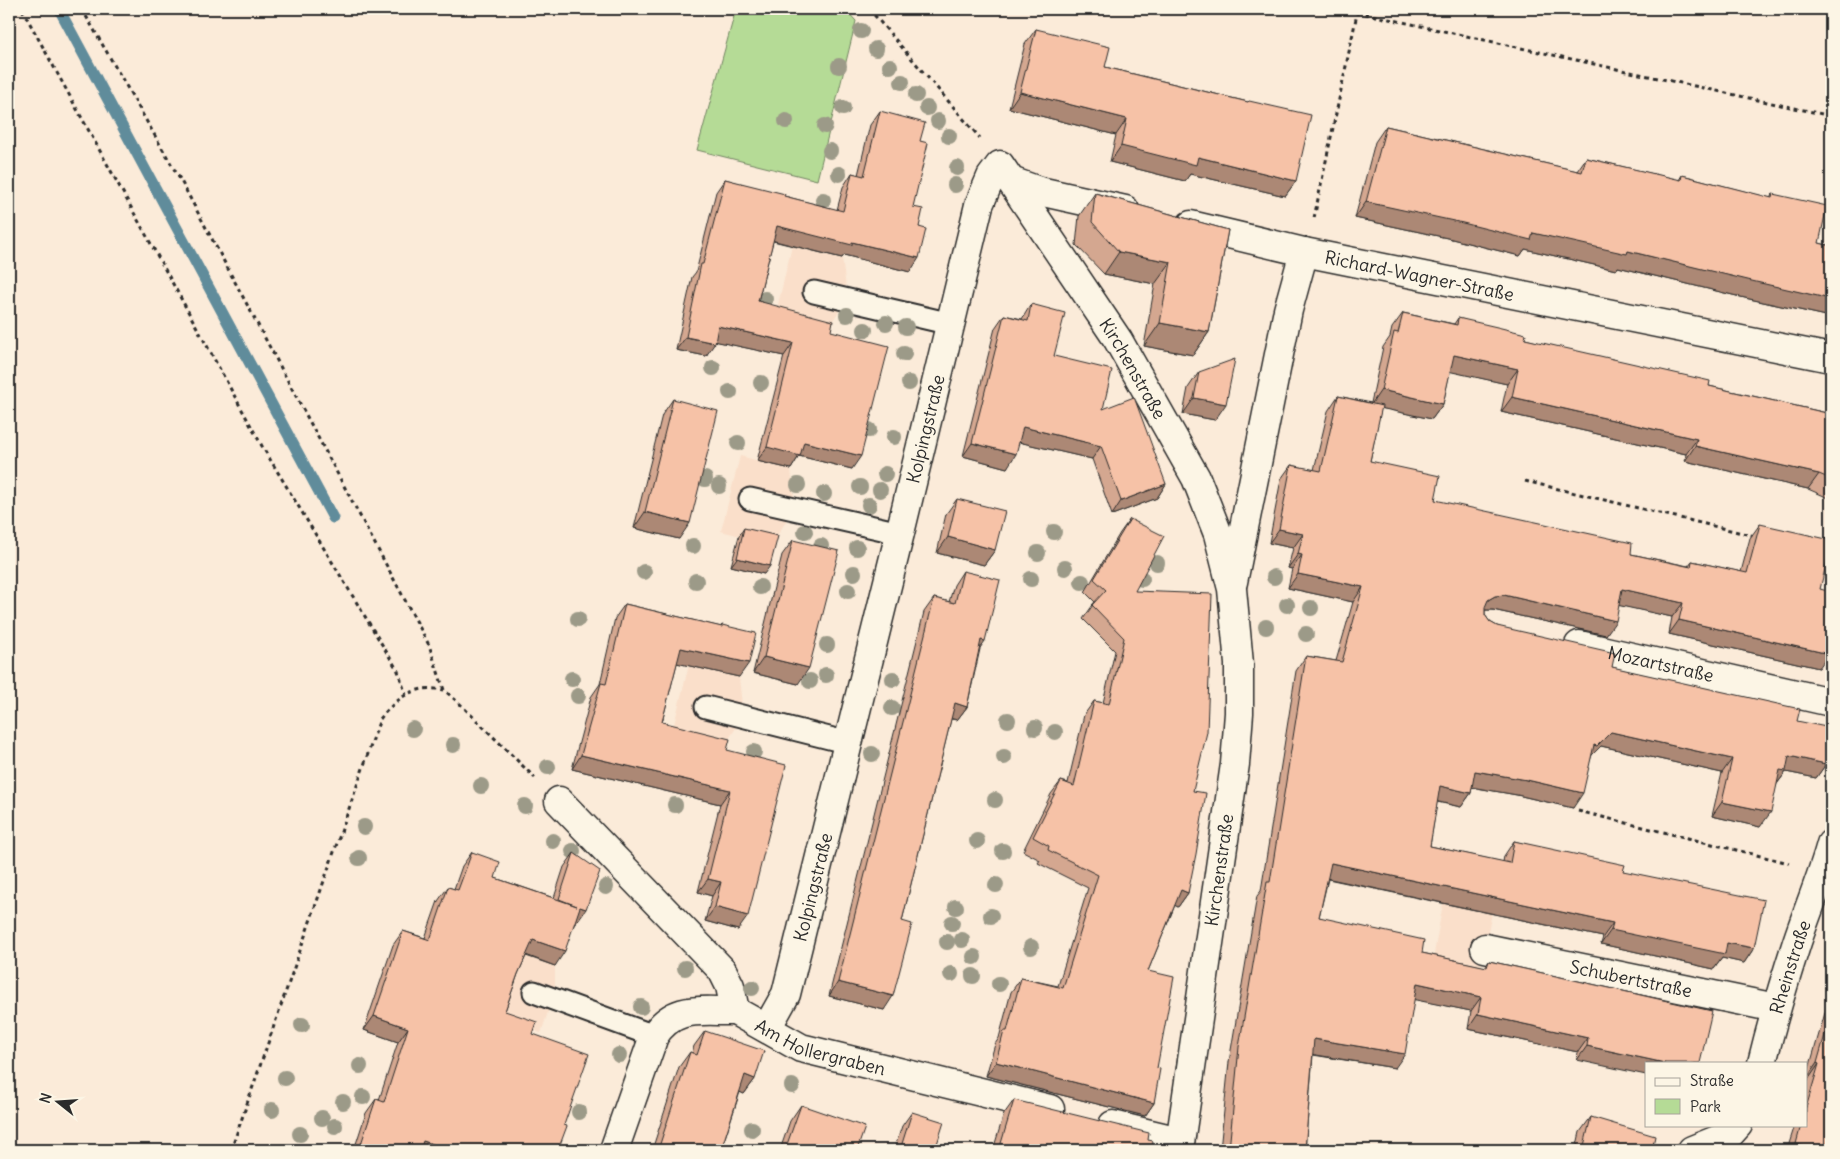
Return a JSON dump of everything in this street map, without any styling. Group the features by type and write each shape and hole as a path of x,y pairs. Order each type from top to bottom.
{"street":[{"name":"Richard-Wagner-Straße","path":"1005,173 1039,191 1304,252 1831,358"},
{"name":"Kolpingstraße","path":"767,1028 786,994 849,743 979,205 990,177 1005,173"},
{"name":"Kirchenstraße","path":"1005,173 1118,340 1174,437 1196,478 1218,534 1232,589 1239,664 1239,713 1235,764 1179,1146"},
{"name":"Kirchenstraße","path":"1232,589 1288,310 1304,252"},
{"name":"Mozartstraße","path":"1551,638 1831,702"},
{"name":"Am Hollergraben","path":"559,801 722,970 730,986 735,1011 801,1048 1083,1117 1179,1146"},
{"name":"Rheinstraße","path":"1762,1062 1776,1008 1831,844"},
{"name":"Schubertstraße","path":"1485,948 1776,1008"},
{"path":"614,1150 654,1036 661,1025 678,1014 698,1011 735,1011"},
{"path":"1692,1150 1729,1135 1737,1126"}],"lane":[{"path":"814,292 951,324"},
{"path":"750,499 900,533"},
{"path":"706,708 849,743"},
{"path":"534,992 654,1036"}],"path":[{"path":"22,9 262,446 398,672 406,695"},
{"path":"82,9 181,181 429,645 444,690 459,702 559,801"},
{"path":"869,9 973,129 1005,173"},
{"path":"1304,252 1318,205 1358,10 1831,116"},
{"path":"1525,481 1764,538"},
{"path":"231,1150 380,719 391,705 406,695 423,688 444,690"},
{"path":"1578,811 1823,871"}],"shaded area":[{"path":"792,246 842,258 846,287 841,308 824,334 774,321"},
{"path":"740,456 791,469 794,498 788,518 772,544 721,531"},
{"path":"689,665 739,677 742,706 737,726 721,752 670,740"},
{"path":"1443,903 1492,913 1480,970 1431,971"},
{"path":"522,954 555,966 555,991 541,1033 530,1029 501,1009"}],"green space":[{"path":"736,9 845,9 856,21 817,180 697,150"}],"building":[{"path":"1036,29 1110,47 1105,67 1248,102 1311,115 1296,181 1198,157 1196,165 1121,146 1127,119 1020,92"},
{"path":"880,111 925,123 920,141 928,143 913,207 923,209 919,227 926,229 919,258 852,242 852,245 777,226 758,301 833,321 831,331 889,346 861,456 804,442 800,456 767,447 793,343 718,326 715,343 686,337 701,264 703,264 725,179 843,211 852,173 864,176"},
{"path":"1386,126 1582,172 1586,158 1681,180 1682,175 1772,198 1773,194 1827,206 1819,243 1831,246 1831,299 1628,251 1627,254 1533,233 1531,240 1366,202"},
{"path":"1095,193 1228,230 1209,332 1160,323 1171,262 1119,252 1092,222"},
{"path":"1031,304 1065,313 1054,356 1112,370 1103,409 1134,397 1166,484 1121,501 1101,446 1023,427 1016,454 972,443 1004,315 1028,321"},
{"path":"1403,313 1457,325 1458,318 1497,327 1526,334 1525,339 1710,381 1709,386 1831,414 1831,479 1819,474 1695,446 1697,439 1512,397 1518,369 1454,355 1443,404 1381,390 1394,332 1398,333"},
{"path":"1235,359 1226,404 1194,398 1199,372"},
{"path":"1338,396 1382,406 1370,461 1440,476 1435,500 1632,543 1631,554 1691,567 1692,561 1747,573 1760,524 1831,540 1820,589 1831,592 1831,644 1829,654 1679,620 1683,603 1622,589 1616,621 1504,595 1495,596 1488,600 1485,607 1485,615 1490,622 1497,626 1615,653 1612,667 1800,709 1797,721 1831,728 1831,739 1826,764 1789,756 1786,771 1780,770 1771,812 1722,802 1732,759 1611,732 1597,746 1594,745 1583,793 1527,780 1475,771 1471,793 1440,786 1430,846 1510,863 1514,841 1625,865 1623,871 1764,900 1754,948 1727,943 1725,954 1611,930 1613,923 1331,863 1319,917 1424,940 1422,953 1487,967 1489,961 1712,1011 1700,1062 1660,1062 1587,1046 1588,1038 1478,1014 1481,997 1417,983 1405,1054 1314,1039 1305,1150 1229,1150 1239,1047 1267,882 1270,882 1306,656 1342,662 1363,587 1298,574 1302,555 1298,554 1303,534 1279,529 1291,465 1321,471"},
{"path":"673,399 718,411 690,523 645,512"},
{"path":"957,499 1005,511 995,550 948,537"},
{"path":"1130,519 1164,536 1135,591 1212,594 1207,732 1193,791 1206,793 1196,854 1188,893 1181,890 1148,971 1174,977 1157,1068 1160,1069 1154,1103 996,1062 1004,1031 1007,1031 1021,978 1063,988 1098,875 1048,850 1049,846 1033,837 1061,781 1074,786 1094,701 1109,704 1124,638 1092,605 1106,590 1094,579"},
{"path":"744,528 778,536 770,566 737,558"},
{"path":"793,540 839,551 809,668 764,657"},
{"path":"963,571 1000,580 985,641 981,640 967,707 955,703 902,921 912,924 893,996 838,982 934,598 955,603"},
{"path":"625,604 756,633 749,663 681,648 662,722 730,739 727,750 786,765 748,916 715,907 721,882 708,879 730,790 581,755 601,683 606,684"},
{"path":"472,852 500,862 495,878 577,906 559,899 574,853 600,871 586,909 580,907 565,951 533,940 505,1011 537,1022 533,1034 589,1054 564,1125 567,1126 558,1150 512,1150 499,1146 497,1150 452,1150 423,1141 420,1150 359,1150 376,1099 384,1102 408,1028 374,1016 403,931 430,940 448,887 458,890"},
{"path":"1831,1014 1831,1150 1816,1150 1796,1144 1801,1126 1808,1126 1808,1101 1819,1064 1817,1063"},
{"path":"705,1031 764,1051 755,1079 745,1075 721,1150 658,1150 690,1052 697,1055"},
{"path":"1014,1100 1149,1133 1148,1140 1153,1141 1152,1150 999,1150"},
{"path":"801,1105 865,1127 857,1150 785,1150"},
{"path":"912,1112 944,1122 937,1144 955,1150 900,1150"},
{"path":"1591,1117 1655,1136 1652,1150 1583,1150"}],"waterway":[{"path":"59,9 333,518"}]}
